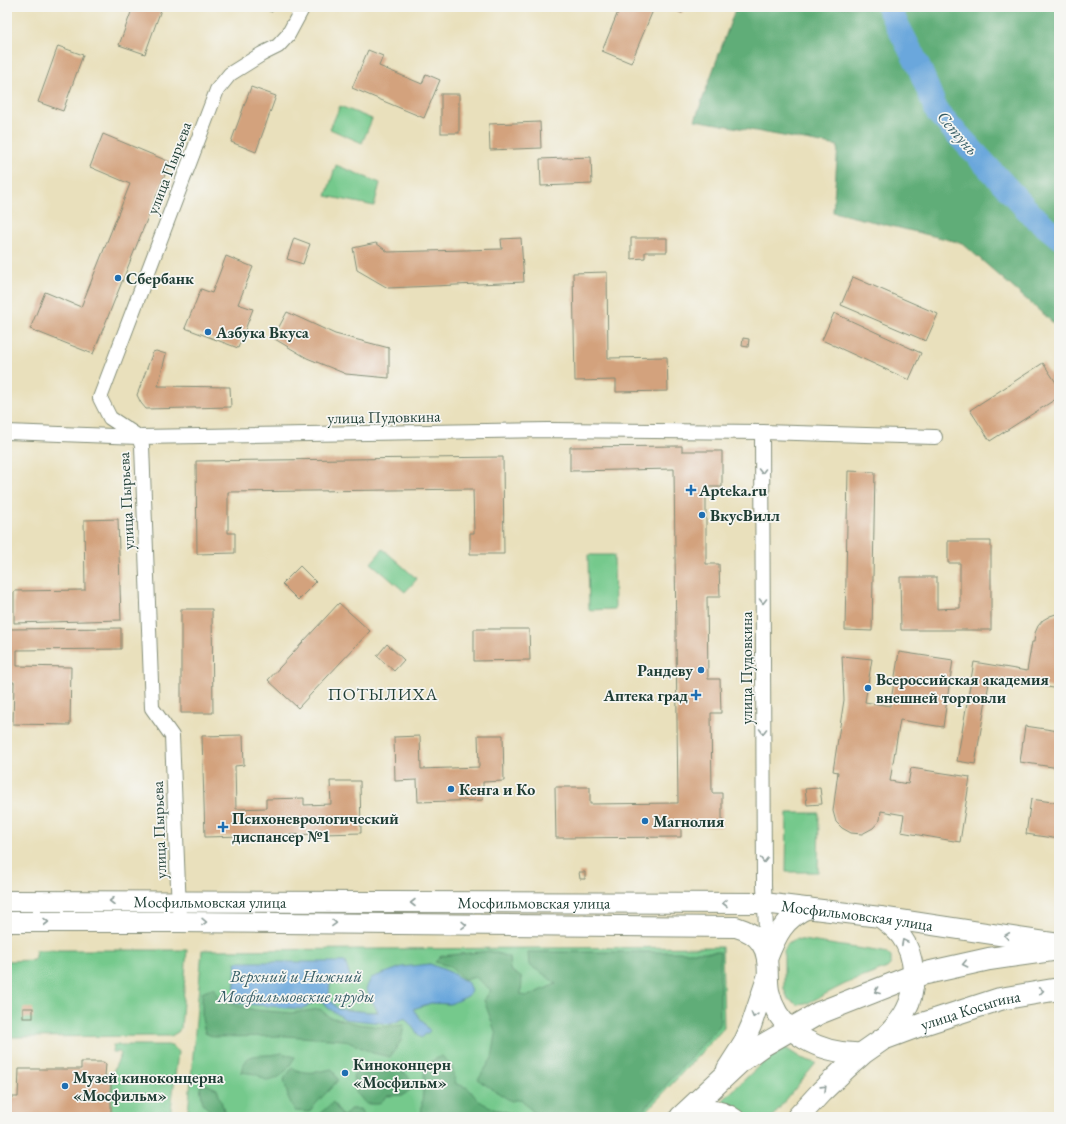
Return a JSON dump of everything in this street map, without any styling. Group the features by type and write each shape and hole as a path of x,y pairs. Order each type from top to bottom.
{"main road":[{"name":"Мосфильмовская улица","path":"7,901 764,903 880,917 1059,944"},
{"path":"723,1076 743,1044 751,1026 772,947 785,923 798,913 808,908"},
{"name":"улица Косыгина","path":"880,917 893,927 905,943 912,963 913,976 912,994 906,1010 884,1039"},
{"name":"Мосфильмовская улица","path":"7,922 736,927 746,930 755,936 762,944 767,969"},
{"path":"683,1116 723,1076 742,1060 760,1047 819,1013 913,976 989,959 1059,949"},
{"path":"767,969 769,991 773,1004 777,1013 790,1029 812,1043 824,1048 850,1053 863,1053"},
{"name":"улица Косыгина","path":"798,1117 821,1092 863,1053 884,1039 926,1023 1000,999 1059,989"}],"street":[{"name":"улица Пырьева","path":"179,922 172,736 152,708 142,446 139,437 110,418 100,398 217,90 230,74 278,46 288,34 303,7"},
{"name":"улица Пудовкина","path":"7,432 139,437 548,430 762,432 936,437"},
{"name":"улица Пудовкина","path":"762,432 764,903 767,969"},
{"path":"683,1116 696,1109 712,1107 726,1110 737,1117"}],"green space":[{"path":"736,7 1059,7 1059,328 962,243 833,212 838,146 695,120"},
{"path":"340,106 372,119 362,143 330,129"},
{"path":"336,165 380,183 374,206 326,196"},
{"path":"383,549 417,579 405,592 371,563"},
{"path":"588,555 614,555 615,609 589,610"},
{"path":"787,813 819,813 818,872 786,872"},
{"path":"796,939 887,953 891,957 891,964 887,968 845,984 806,1004 798,1005 788,999 784,989 784,951 788,943"},
{"name":"Киноконцерн «Мосфильм»","path":"722,947 724,1028 641,1117 216,1117 188,1113 202,950","holes":["236,962 330,982 329,1000 338,1009 368,1012 378,1012 366,989 430,964 450,972 468,983 450,1004 431,1003 413,1009 405,1018 391,1024 328,1008 320,999 234,1003"]},
{"path":"36,950 187,950 181,1028 178,1032 171,1036 7,1037 7,961 34,960"},
{"path":"490,951 509,957 510,970 522,978 521,995 528,996 556,984 529,965 528,952 720,952 720,1025 637,1117 540,1117 521,1099 511,1101 478,1080 492,1058 496,1034 484,1000 491,990 475,977 465,980 449,966 435,962 441,956"},
{"path":"213,988 223,1002 255,1010 291,1013 320,1009 329,1017 358,1024 381,1027 404,1025 401,1041 390,1057 373,1053 344,1040 286,1036 214,1037 205,1033 202,1018 202,993"},
{"path":"113,1045 168,1045 174,1047 178,1052 170,1117 111,1117 111,1076 121,1054 119,1052 112,1052"},
{"path":"784,1047 801,1058 816,1063 772,1117 744,1117 723,1100 760,1065"},
{"path":"282,1053 295,1057 281,1076 277,1078 267,1081 256,1074 241,1072 245,1062 250,1057"},
{"path":"442,1056 452,1066 456,1084 468,1088 478,1100 485,1105 510,1113 511,1117 421,1117 425,1064"},
{"path":"373,1066 382,1074 396,1067 408,1076 413,1088 403,1095 387,1096 379,1104 366,1104 356,1092 353,1076 362,1068"},
{"path":"292,1068 302,1072 316,1072 332,1069 338,1080 309,1112 295,1111 288,1097 284,1079"},
{"path":"206,1084 217,1089 225,1113 212,1113 203,1104 200,1086"},
{"path":"333,1102 343,1117 316,1117"},
{"path":"350,1109 360,1109 365,1117 343,1117"}],"water":[{"name":"Верхний и Нижний Мосфильмовские пруды","path":"236,962 345,962 351,979 330,982 329,999 338,1009 378,1012 366,989 371,978 402,967 430,964 450,972 468,983 471,991 468,996 450,1004 431,1003 413,1009 430,1031 421,1038 405,1018 391,1024 345,1019 328,1008 320,999 302,1009 234,1003"}],"building":[{"path":"133,7 162,7 145,54 119,45"},
{"path":"258,7 274,7 272,12"},
{"path":"620,7 654,8 631,63 602,51"},
{"path":"666,7 684,7 682,13"},
{"path":"58,46 83,55 63,111 38,102"},
{"path":"368,50 383,56 379,66 422,84 426,74 440,80 424,118 352,88"},
{"path":"251,87 276,96 256,152 231,142"},
{"path":"441,94 459,94 459,133 441,133"},
{"path":"540,122 541,148 490,150 489,124"},
{"path":"103,134 170,162 93,354 30,329 45,292 81,307 130,184 90,167"},
{"path":"591,157 592,184 541,186 540,159"},
{"path":"294,238 310,244 303,264 287,259"},
{"path":"521,238 524,282 388,288 357,270 353,248 376,243 388,252 502,249 501,239"},
{"path":"631,238 667,238 667,252 645,252 645,258 631,259"},
{"path":"226,256 253,267 238,304 253,309 238,348 185,328 201,289 212,293"},
{"path":"607,272 608,358 667,357 668,391 616,392 616,380 575,381 573,273"},
{"path":"853,277 938,314 926,341 841,305"},
{"path":"287,312 335,334 389,348 389,378 346,374 307,358 273,338"},
{"path":"834,313 921,353 909,380 822,340"},
{"path":"743,338 749,339 748,347 742,346"},
{"path":"156,351 166,354 158,386 230,387 231,407 146,409 137,395 153,352"},
{"path":"1043,363 1059,387 1059,397 990,441 970,410"},
{"path":"682,446 682,451 722,451 722,487 706,487 706,564 719,564 720,597 707,597 708,679 720,679 721,713 711,713 712,793 722,793 722,827 681,827 681,837 556,838 555,787 590,787 590,804 678,803 674,469 570,471 570,447"},
{"path":"503,457 504,554 470,554 470,533 474,533 473,489 228,492 228,533 235,533 235,553 197,554 196,461"},
{"path":"848,471 875,472 872,631 845,630"},
{"path":"118,519 121,620 14,623 14,591 85,590 84,520"},
{"path":"948,541 991,541 991,630 901,630 900,577 937,577 937,609 960,608 960,563 948,563"},
{"path":"300,566 316,582 298,600 282,584"},
{"path":"339,603 370,631 298,708 268,680"},
{"path":"181,609 212,609 213,713 181,713"},
{"path":"1059,613 1059,689 990,677 975,764 957,761 974,662 1027,671 1032,642 1034,642 1035,633 1038,626 1043,620"},
{"path":"121,628 121,649 17,650 17,666 71,667 70,725 13,724 14,682 7,682 7,629"},
{"path":"474,629 529,629 530,660 474,661"},
{"path":"387,644 404,660 394,671 377,656"},
{"path":"899,652 953,660 943,727 900,720 890,781 908,784 911,768 970,777 960,842 901,832 904,815 881,811 880,820 873,828 862,834 851,833 842,828 836,822 833,811 838,772 833,771 844,700 842,656 872,659 865,702 890,706"},
{"path":"1025,726 1059,731 1059,768 1020,762"},
{"path":"243,735 244,765 235,766 236,809 266,808 266,799 304,798 304,805 331,804 330,781 360,781 361,833 205,837 202,736"},
{"path":"478,735 503,735 504,781 483,782 483,800 418,802 417,780 395,781 394,737 420,736 421,769 479,767"},
{"path":"820,788 822,804 807,805 805,789"},
{"path":"1031,799 1059,803 1059,839 1026,834"},
{"path":"579,872 585,872 585,879 580,879"},
{"path":"23,1008 33,1008 33,1018 23,1018"},
{"name":"Музей киноконцерна «Мосфильм»","path":"81,1062 103,1062 106,1064 105,1076 111,1076 111,1117 7,1117 7,1097 18,1097 19,1069 81,1069"},
{"path":"188,1113 213,1116 213,1117 187,1117"}],"waterway":[{"name":"Сетунь","path":"888,7 919,67 937,112 1033,216 1059,237"}],"place":[{"name":"Сбербанк","path":"118,278"},
{"name":"Азбука Вкуса","path":"208,332"},
{"name":"Apteka.ru","path":"691,490"},
{"name":"ВкусВилл","path":"702,515"},
{"name":"Рандеву","path":"701,670"},
{"name":"Всероссийская академия внешней торговли","path":"868,688"},
{"name":"Аптека град","path":"696,695"},
{"name":"Кенга и Ко","path":"451,789"},
{"name":"Магнолия","path":"645,821"},
{"name":"Психоневрологический диспансер №1","path":"223,827"},
{"name":"Киноконцерн «Мосфильм»","path":"345,1073"},
{"name":"Музей киноконцерна «Мосфильм»","path":"65,1086"}],"district":[{"name":"ПОТЫЛИХА","path":"383,694"}]}
